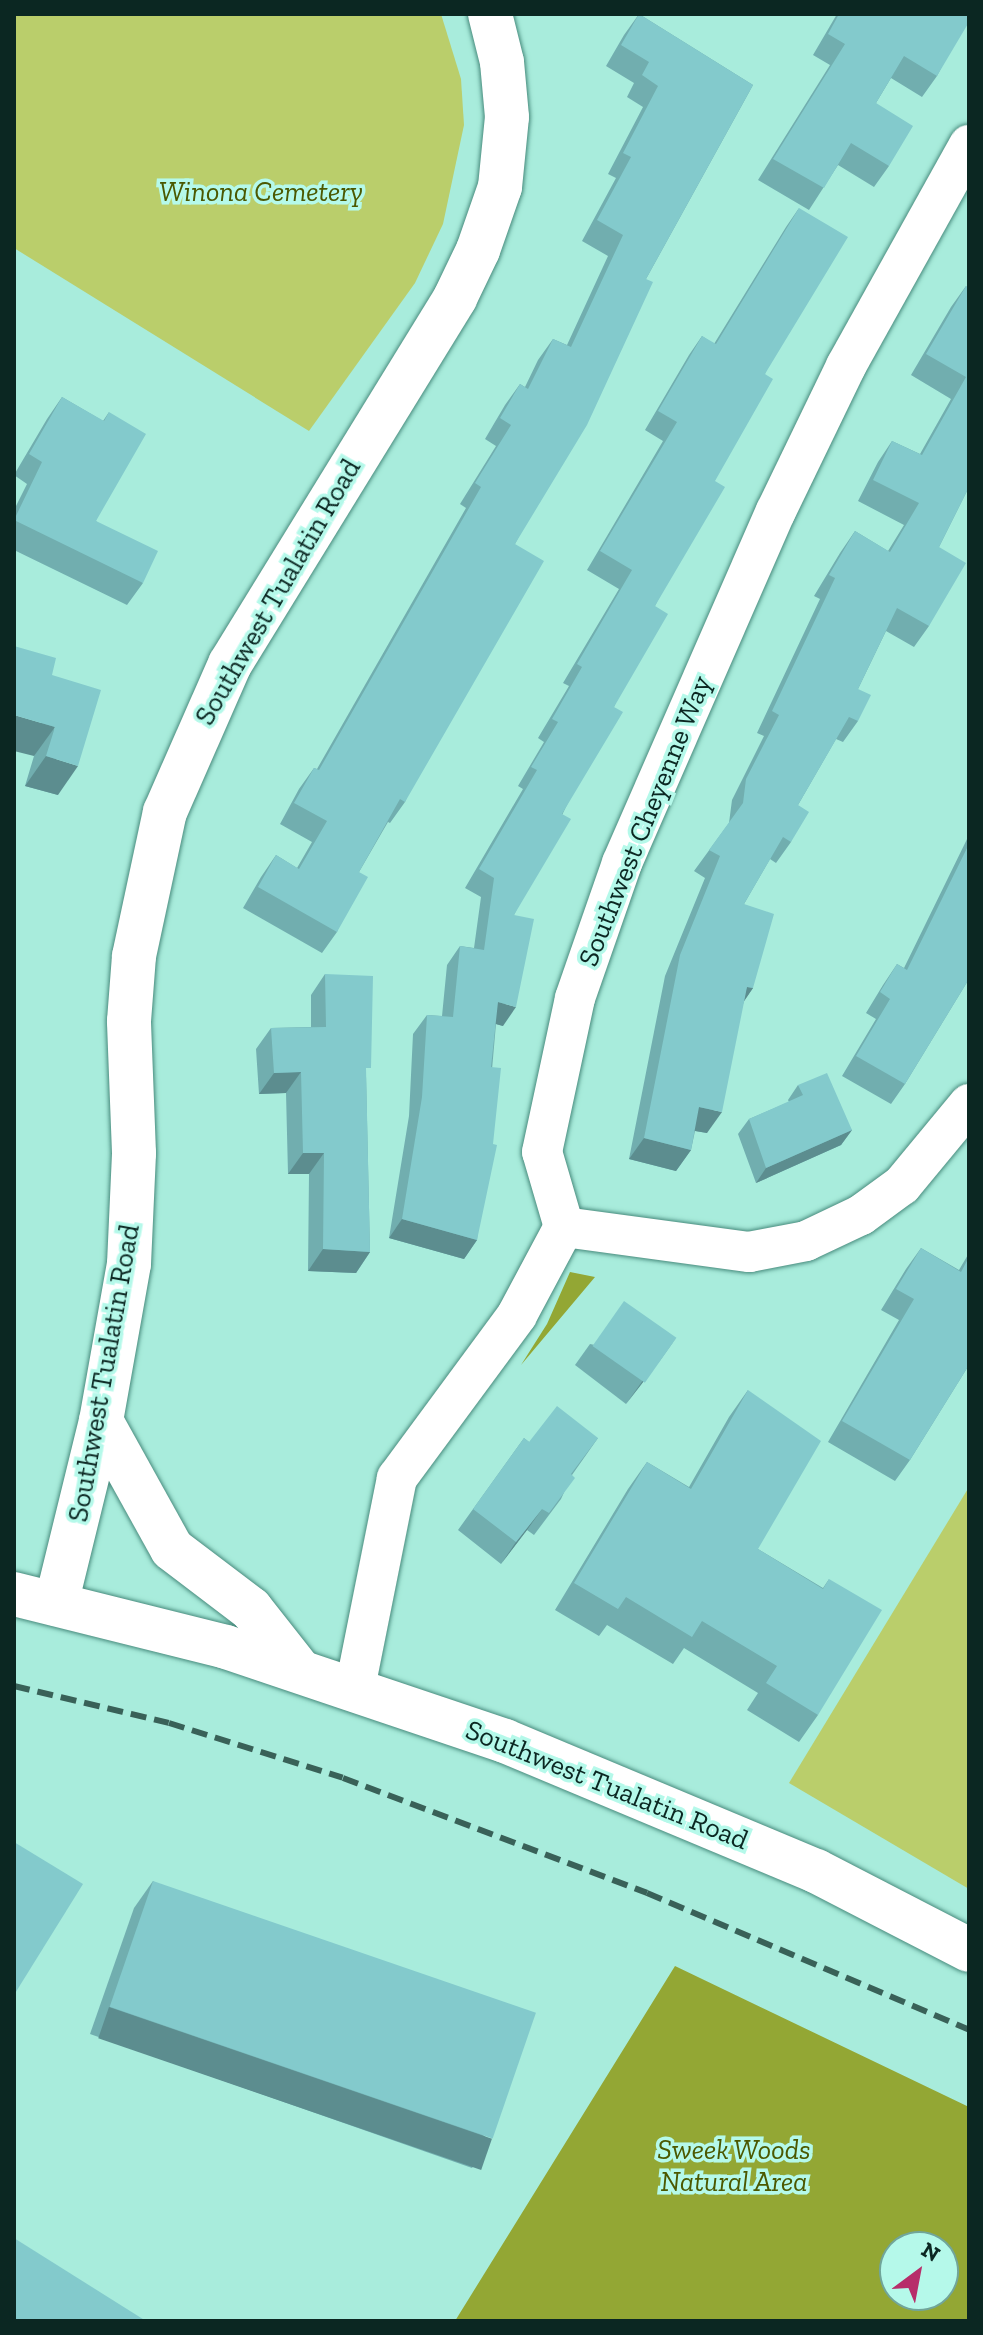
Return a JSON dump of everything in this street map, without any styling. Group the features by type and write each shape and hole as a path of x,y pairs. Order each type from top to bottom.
{"main road":[{"name":"Southwest Tualatin Road","path":"490,14 505,74 507,117 500,187 478,250 455,298 230,664 204,713 165,812 134,956 129,1021 133,1211 101,1421 56,1604 355,1688 614,1784 816,1871 969,1950"},
{"path":"101,1421 172,1549 251,1609 299,1670"},
{"path":"14,1594 56,1604"}],"street":[{"name":"Southwest Cheyenne Way","path":"564,1227 542,1152 575,998 622,863 839,379 969,145"},
{"path":"355,1688 397,1478 517,1315 564,1227 749,1252 806,1241 861,1215 902,1185 969,1104"}],"green space":[{"name":"Winona Cemetery","path":"14,14 441,14 461,79 464,125 443,224 415,283 309,431 14,248"},
{"path":"570,1272 595,1277 521,1365 547,1324"},
{"path":"969,1487 969,1889 789,1783"},
{"name":"Sweek Woods Natural Area","path":"675,1966 969,2107 969,2321 455,2321"}],"building":[{"path":"639,14 753,85 646,279 653,282 587,425 515,544 544,561 405,802 400,799 359,872 368,877 337,932 258,887 276,855 299,869 327,821 294,803 314,768 319,770 481,487 475,483 511,425 500,418 520,384 528,389 553,339 571,347 623,235 597,220 631,157 623,153 658,86 642,75 649,62 621,45"},
{"path":"839,14 969,14 969,22 937,76 904,56 876,103 913,126 889,166 851,143 824,188 773,159 845,44 828,34"},
{"path":"799,208 848,237 765,374 773,379 715,481 725,487 655,606 668,614 614,707 623,712 562,814 571,819 514,915 534,919 516,1007 498,1002 491,1067 501,1068 493,1144 497,1145 477,1240 402,1219 422,1097 427,1015 453,1017 460,946 484,950 494,878 479,869 537,770 531,767 558,722 552,719 582,667 577,664 632,570 600,551 677,422 658,411 702,336 716,344"},
{"path":"966,286 969,287 969,487 939,547 966,563 929,626 897,608 858,689 871,695 858,721 849,717 798,805 809,812 791,842 783,837 744,904 774,914 753,988 747,987 722,1112 699,1107 691,1150 644,1138 680,955 720,856 709,850 743,803 746,779 779,715 772,711 835,578 829,575 855,531 890,552 919,503 873,480 892,441 922,455 966,377 926,354"},
{"path":"62,397 104,421 109,412 146,434 96,521 158,551 143,583 14,520 42,462 29,454"},
{"path":"14,646 56,658 52,675 101,690 78,766 46,756 55,727 14,715"},
{"path":"969,844 969,979 905,1084 856,1056 890,999 880,992 897,964 907,970"},
{"path":"325,974 373,976 371,1068 366,1068 370,1252 323,1249 324,1153 303,1153 301,1072 274,1073 271,1028 326,1027"},
{"path":"827,1073 852,1130 766,1168 749,1119 803,1095 798,1085"},
{"path":"921,1248 961,1272 969,1257 969,1365 910,1460 842,1421 914,1299 896,1289"},
{"path":"624,1301 676,1338 645,1383 592,1346"},
{"path":"748,1390 821,1441 758,1549 823,1589 829,1579 882,1610 818,1715 766,1683 777,1666 702,1621 692,1637 626,1597 618,1609 574,1583 647,1462 691,1489"},
{"path":"557,1406 598,1438 571,1474 575,1478 549,1513 542,1509 516,1542 473,1509 524,1438 529,1442"},
{"path":"14,1842 83,1884 14,1995"},
{"path":"153,1881 536,2013 493,2139 110,2007"},
{"path":"14,2238 146,2321 14,2321"}],"railway":[{"path":"14,1686 169,1723 343,1778 647,1893 969,2030"}]}
